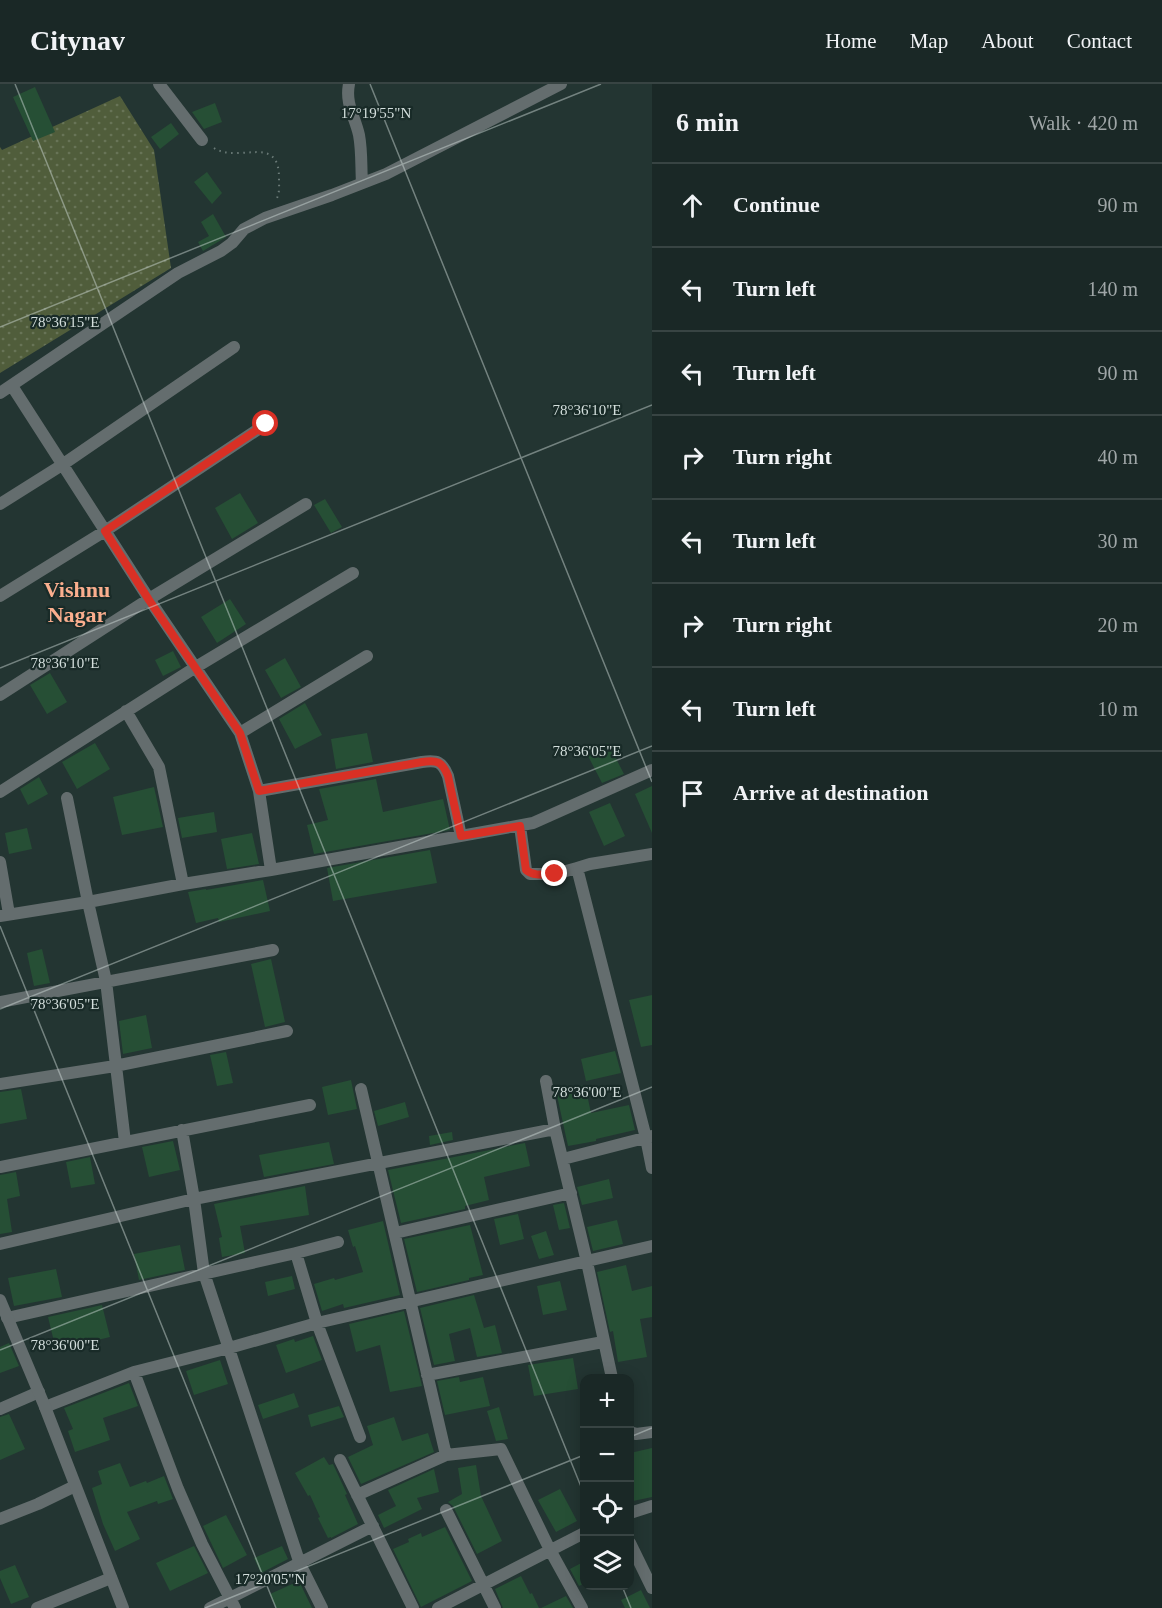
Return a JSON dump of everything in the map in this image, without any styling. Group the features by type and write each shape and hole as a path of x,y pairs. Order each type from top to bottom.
{"street":[{"path":"159,84 202,140"},
{"path":"350,84 348,100 358,133 362,183"},
{"path":"0,393 178,273 232,243 244,229 265,218 386,174 561,84"},
{"path":"0,504 62,465 234,347"},
{"path":"12,386 149,600 240,733 259,791 271,870"},
{"path":"0,596 105,531 266,424"},
{"path":"0,695 306,504"},
{"path":"0,792 196,667 353,573"},
{"path":"240,733 367,656"},
{"path":"126,711 159,767 183,884"},
{"path":"259,791 422,762 439,762 445,768 448,776 461,836"},
{"path":"0,862 4,915 533,824 652,770"},
{"path":"67,798 106,981 125,1142"},
{"path":"520,826 526,870 530,873 555,874 590,864 652,854"},
{"path":"577,868 649,1137 652,1168"},
{"path":"0,1002 273,950"},
{"path":"0,1084 115,1066 287,1031"},
{"path":"546,1081 611,1374"},
{"path":"361,1089 446,1455"},
{"path":"0,1167 310,1105"},
{"path":"0,1244 194,1199 555,1129"},
{"path":"182,1130 204,1273 300,1564 322,1608"},
{"path":"563,1159 649,1137"},
{"path":"395,1233 571,1193"},
{"path":"7,1318 338,1242"},
{"path":"45,1407 134,1372 318,1323 652,1246"},
{"path":"296,1253 318,1323 360,1437"},
{"path":"0,1300 45,1407 123,1608"},
{"path":"427,1376 603,1342"},
{"path":"134,1372 178,1489 202,1544 233,1603"},
{"path":"0,1409 39,1392"},
{"path":"634,1433 652,1432"},
{"path":"357,1495 446,1455 501,1449 550,1550 582,1608"},
{"path":"340,1460 413,1608"},
{"path":"0,1519 75,1486"},
{"path":"634,1512 652,1506"},
{"path":"446,1510 495,1608"},
{"path":"210,1608 233,1603 300,1564 373,1526"},
{"path":"438,1608 580,1535"},
{"path":"634,1551 652,1588"},
{"path":"37,1608 111,1578"}],"path":[{"path":"202,140 221,152 265,152 273,157 279,165 279,195 265,218"}],"green space":[{"path":"120,96 154,150 171,268 0,373 0,147 2,150"}],"building":[{"path":"35,87 55,132 33,141 13,97"},
{"path":"215,103 222,122 204,129 192,112"},
{"path":"171,123 179,134 160,149 151,137"},
{"path":"207,172 222,193 212,204 194,182"},
{"path":"213,214 226,237 203,251 198,242 209,236 201,222"},
{"path":"240,493 258,523 232,539 215,508"},
{"path":"325,499 342,527 331,533 314,505"},
{"path":"230,599 246,624 217,643 201,617"},
{"path":"173,651 181,667 163,676 155,660"},
{"path":"285,658 301,687 281,698 265,670"},
{"path":"50,673 67,702 47,714 30,685"},
{"path":"305,703 322,735 295,749 279,719"},
{"path":"367,733 373,762 336,769 331,739"},
{"path":"95,743 110,769 77,789 62,762"},
{"path":"608,743 624,774 602,783 587,754"},
{"path":"39,777 48,794 28,805 20,789"},
{"path":"376,779 383,812 443,799 450,830 314,854 307,825 328,820 319,789"},
{"path":"652,786 652,833 635,794"},
{"path":"154,787 163,827 122,835 113,797"},
{"path":"610,803 625,836 604,846 589,812"},
{"path":"214,812 217,832 182,838 178,818"},
{"path":"27,828 32,849 9,854 5,833"},
{"path":"252,833 259,864 227,869 221,839"},
{"path":"430,850 437,883 333,901 327,868"},
{"path":"263,880 270,911 219,922 218,918 196,923 188,892"},
{"path":"42,949 50,983 34,986 27,953"},
{"path":"271,959 285,1022 265,1027 251,964"},
{"path":"652,995 652,1045 641,1047 629,1000"},
{"path":"146,1015 152,1048 123,1054 119,1021"},
{"path":"615,1051 621,1073 586,1081 581,1059"},
{"path":"226,1052 233,1083 217,1086 210,1055"},
{"path":"351,1080 357,1109 328,1115 322,1087"},
{"path":"585,1085 591,1113 629,1105 635,1130 568,1146 556,1091"},
{"path":"21,1089 27,1119 0,1124 0,1092"},
{"path":"405,1102 409,1117 378,1126 374,1111"},
{"path":"452,1132 453,1140 430,1145 429,1136"},
{"path":"173,1141 180,1170 149,1177 142,1147"},
{"path":"329,1142 334,1164 264,1177 259,1155"},
{"path":"525,1143 530,1166 484,1177 489,1200 465,1206 465,1209 401,1223 388,1170"},
{"path":"90,1157 95,1184 71,1188 66,1162"},
{"path":"16,1172 20,1196 7,1199 12,1232 0,1234 0,1175"},
{"path":"609,1179 613,1198 582,1205 577,1187"},
{"path":"305,1186 309,1215 240,1226 245,1253 222,1257 219,1238 222,1237 214,1204"},
{"path":"564,1203 570,1228 559,1230 553,1205"},
{"path":"518,1214 524,1239 500,1245 494,1219"},
{"path":"617,1220 623,1244 593,1251 587,1227"},
{"path":"383,1221 400,1295 344,1308 343,1304 322,1311 314,1284 363,1272 348,1230"},
{"path":"470,1225 483,1275 417,1292 404,1239"},
{"path":"546,1231 554,1255 539,1259 531,1236"},
{"path":"180,1245 185,1270 139,1280 134,1254"},
{"path":"626,1265 632,1291 652,1286 652,1317 640,1319 647,1357 618,1362 613,1331 610,1332 597,1272"},
{"path":"56,1269 62,1297 14,1306 8,1278"},
{"path":"292,1276 295,1289 268,1296 265,1282"},
{"path":"560,1281 567,1310 543,1315 537,1286"},
{"path":"474,1295 484,1328 495,1325 502,1353 477,1357 470,1328 449,1334 455,1361 434,1365 420,1308"},
{"path":"102,1305 110,1337 56,1350 48,1317"},
{"path":"404,1311 422,1386 390,1392 380,1345 356,1352 349,1324"},
{"path":"313,1336 322,1360 286,1373 276,1345"},
{"path":"9,1343 19,1366 0,1373 0,1347"},
{"path":"573,1358 578,1389 534,1396 528,1365"},
{"path":"220,1360 228,1384 194,1395 186,1371"},
{"path":"459,1377 460,1382 483,1377 490,1406 445,1415 437,1381"},
{"path":"129,1383 138,1406 103,1418 110,1440 75,1452 68,1431 73,1429 64,1408"},
{"path":"294,1393 299,1407 263,1419 258,1405"},
{"path":"339,1406 344,1417 311,1427 308,1415"},
{"path":"499,1407 508,1439 496,1441 487,1411"},
{"path":"9,1414 25,1449 0,1460 0,1417"},
{"path":"394,1417 402,1441 428,1433 434,1452 361,1484 348,1457 373,1445 367,1426"},
{"path":"652,1448 652,1497 634,1501 634,1482 634,1452"},
{"path":"324,1457 329,1465 333,1464 358,1524 331,1538 328,1538 310,1495 308,1496 295,1473"},
{"path":"120,1463 130,1487 164,1476 173,1499 158,1504 157,1501 127,1512 140,1539 115,1551 103,1524 92,1488 102,1484 98,1471"},
{"path":"476,1465 481,1496 502,1541 477,1554 453,1506 448,1502 462,1494 458,1468"},
{"path":"434,1469 439,1492 417,1498 422,1509 384,1528 378,1515 396,1506 388,1490"},
{"path":"560,1489 577,1521 556,1532 538,1500"},
{"path":"226,1515 247,1555 223,1568 203,1526"},
{"path":"445,1527 472,1581 421,1607 393,1549 409,1542 408,1539 421,1533 422,1537"},
{"path":"194,1546 208,1573 170,1591 156,1563"},
{"path":"282,1546 288,1559 261,1573 254,1558"},
{"path":"580,1564 580,1586 579,1586 570,1569"},
{"path":"15,1565 29,1597 11,1604 0,1578 0,1571"},
{"path":"521,1576 539,1608 503,1608 495,1589"},
{"path":"299,1581 312,1608 276,1608 270,1594"},
{"path":"641,1590 650,1608 625,1608 621,1600"},
{"path":"566,1596 573,1608 541,1608"}],"district":[{"name":"Vishnu Nagar","path":"77,602"}],"route":[{"path":"266,424 105,531 240,733 259,791 422,762 439,762 445,768 448,776 461,836 520,826 526,870 534,874 555,874"}]}
